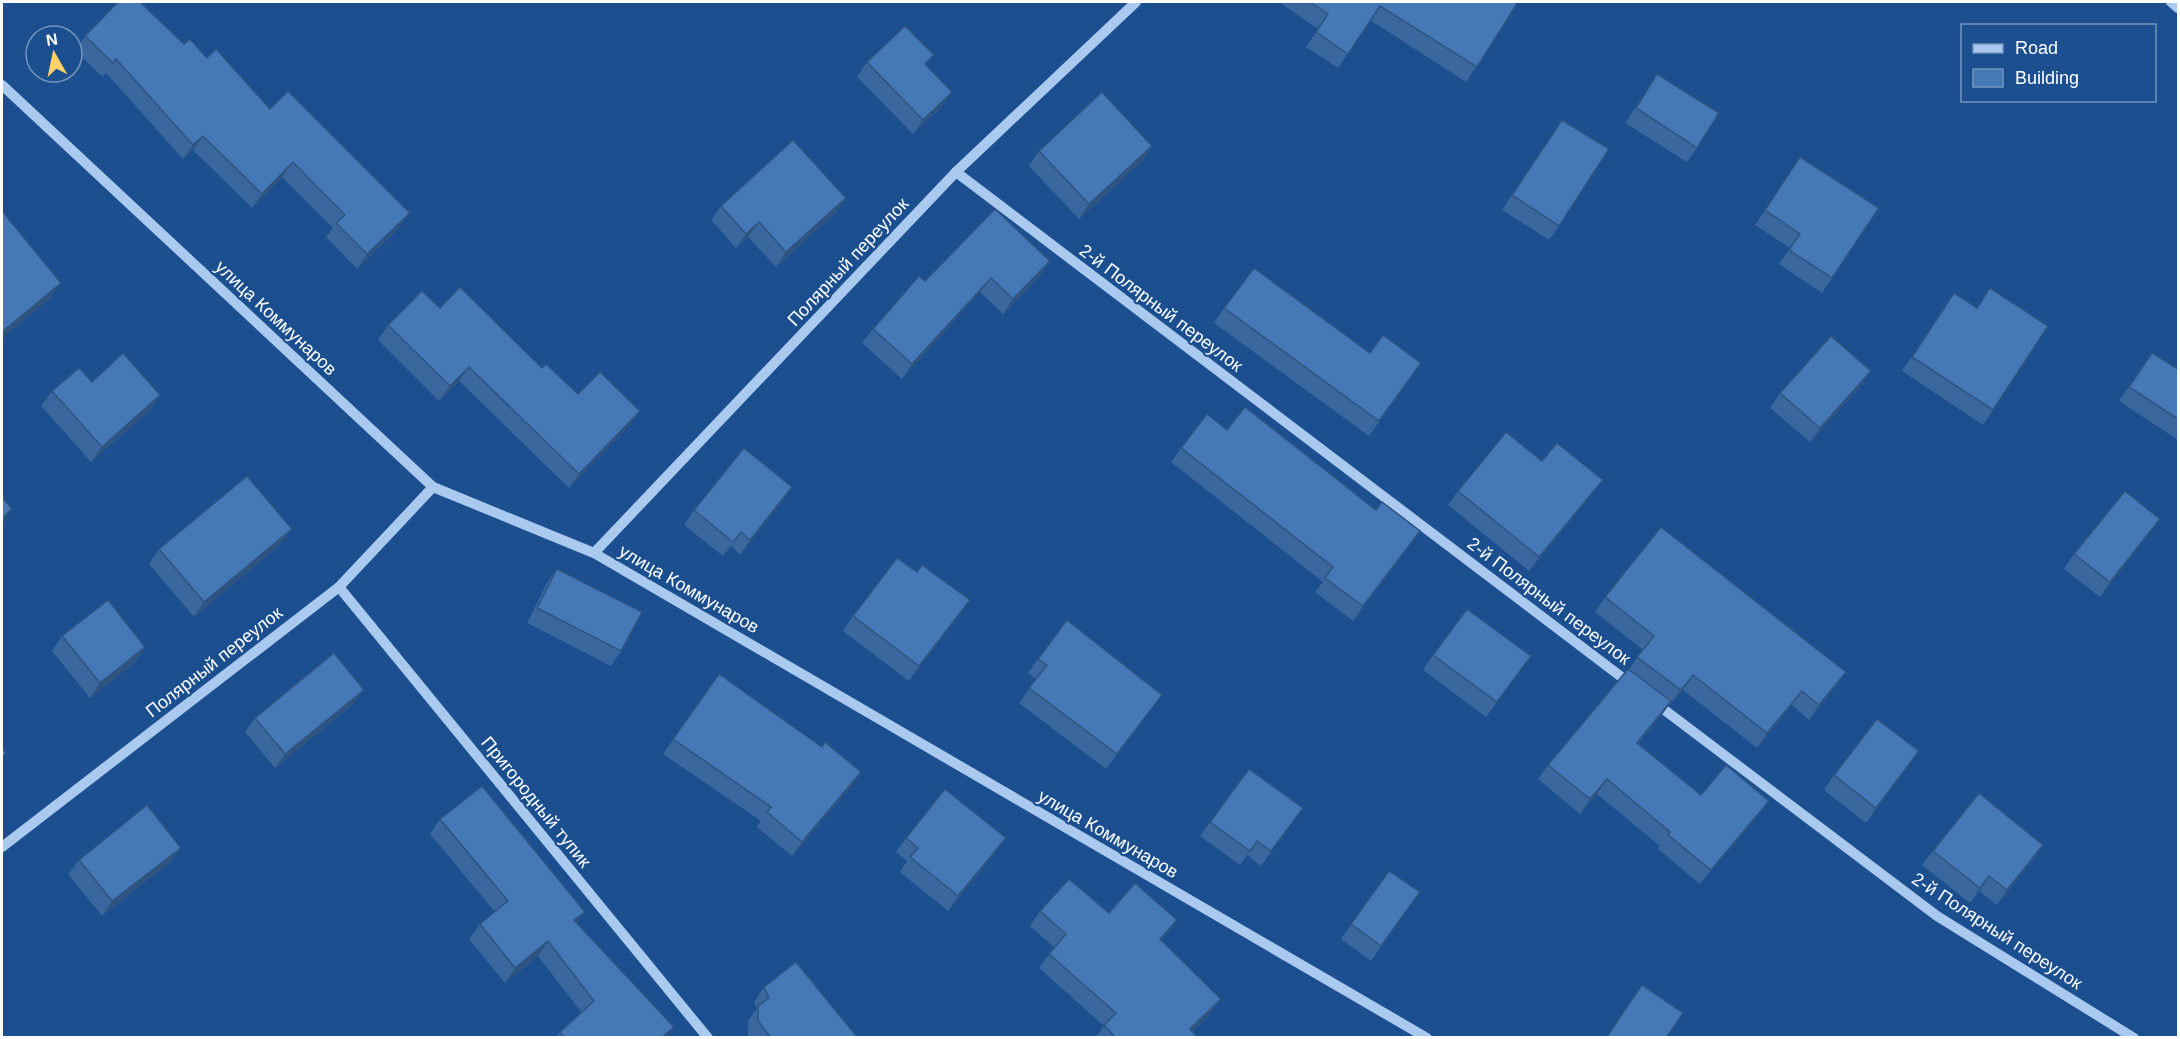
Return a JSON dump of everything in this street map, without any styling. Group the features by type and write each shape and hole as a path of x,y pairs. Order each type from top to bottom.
{"street":[{"name":"Полярный переулок","path":"594,554 956,172 1136,2"},
{"path":"2171,2 2178,8"},
{"name":"улица Коммунаров","path":"2,85 433,487 594,554 1427,1038"},
{"name":"2-й Полярный переулок","path":"956,172 1937,916 2134,1038"},
{"name":"Полярный переулок","path":"2,847 339,587 433,487"},
{"name":"Пригородный тупик","path":"339,587 708,1038"}],"building":[{"path":"118,2 140,2 184,44 190,39 207,58 216,49 270,109 288,91 410,213 367,254 336,223 345,215 293,162 262,194 203,136 193,145 116,59 113,63 85,36"},
{"path":"1310,2 1518,2 1477,67 1380,6 1348,54 1316,32 1328,14"},
{"path":"905,26 934,55 925,64 952,92 923,120 867,62"},
{"path":"1657,74 1719,113 1697,148 1636,108"},
{"path":"1102,92 1152,146 1089,204 1039,151"},
{"path":"1562,120 1609,149 1559,226 1512,195"},
{"path":"793,140 846,198 786,252 759,222 746,234 721,206"},
{"path":"1800,157 1879,208 1832,278 1789,250 1800,234 1765,210"},
{"path":"995,209 1050,261 1013,299 991,278 912,364 873,329 919,276 925,281"},
{"path":"2,211 61,283 2,332"},
{"path":"1254,268 1370,353 1383,335 1421,363 1379,421 1224,308"},
{"path":"460,287 542,368 546,364 578,394 600,372 640,411 579,474 469,367 450,386 388,325 422,291 440,308"},
{"path":"1990,288 2048,326 1993,410 1912,357 1954,293 1977,308"},
{"path":"1831,336 1871,371 1820,428 1780,393"},
{"path":"123,353 160,395 102,447 52,391 79,368 92,382"},
{"path":"2152,353 2178,369 2178,419 2129,387"},
{"path":"1245,407 1376,510 1382,502 1420,531 1363,606 1325,578 1333,567 1181,448 1207,414 1227,430"},
{"path":"1506,432 1542,461 1557,443 1603,480 1539,557 1458,491"},
{"path":"744,448 792,487 750,540 741,532 733,542 694,510"},
{"path":"247,476 292,529 204,602 159,549"},
{"path":"2125,491 2160,519 2110,582 2074,554"},
{"path":"2,497 12,509 2,518"},
{"path":"1661,527 1846,672 1819,705 1802,691 1767,733 1693,675 1681,690 1637,657 1654,636 1605,597"},
{"path":"897,558 917,572 922,565 970,600 919,666 853,616"},
{"path":"557,569 642,612 621,651 537,608"},
{"path":"108,600 145,647 100,683 62,636"},
{"path":"1467,609 1531,656 1497,702 1433,655"},
{"path":"1067,620 1162,695 1117,754 1029,688 1047,665 1038,659"},
{"path":"334,653 364,690 285,754 255,718"},
{"path":"1628,669 1671,701 1637,743 1701,795 1726,765 1769,801 1711,870 1668,835 1670,832 1607,779 1590,799 1548,765"},
{"path":"719,674 822,747 825,742 861,772 802,842 767,812 771,807 673,739"},
{"path":"1877,719 1919,751 1876,808 1834,775"},
{"path":"1249,769 1303,808 1271,851 1257,841 1250,851 1210,822"},
{"path":"482,786 585,912 574,920 674,1027 661,1038 565,1038 560,1032 594,1001 548,941 515,968 480,924 508,901 440,819"},
{"path":"945,789 1006,838 958,896 910,857 918,848 906,838"},
{"path":"1979,793 2043,845 2007,890 1989,876 1980,888 1933,851"},
{"path":"147,805 181,848 112,901 79,860"},
{"path":"1389,871 1420,892 1381,946 1351,924"},
{"path":"1069,879 1109,913 1135,883 1177,920 1160,939 1221,999 1190,1029 1198,1038 1116,1038 1104,1025 1116,1013 1049,954 1066,934 1040,911"},
{"path":"796,962 858,1038 771,1038 758,1021 758,1006 769,998 764,987"},
{"path":"1642,985 1683,1013 1666,1038 1606,1038"}]}
